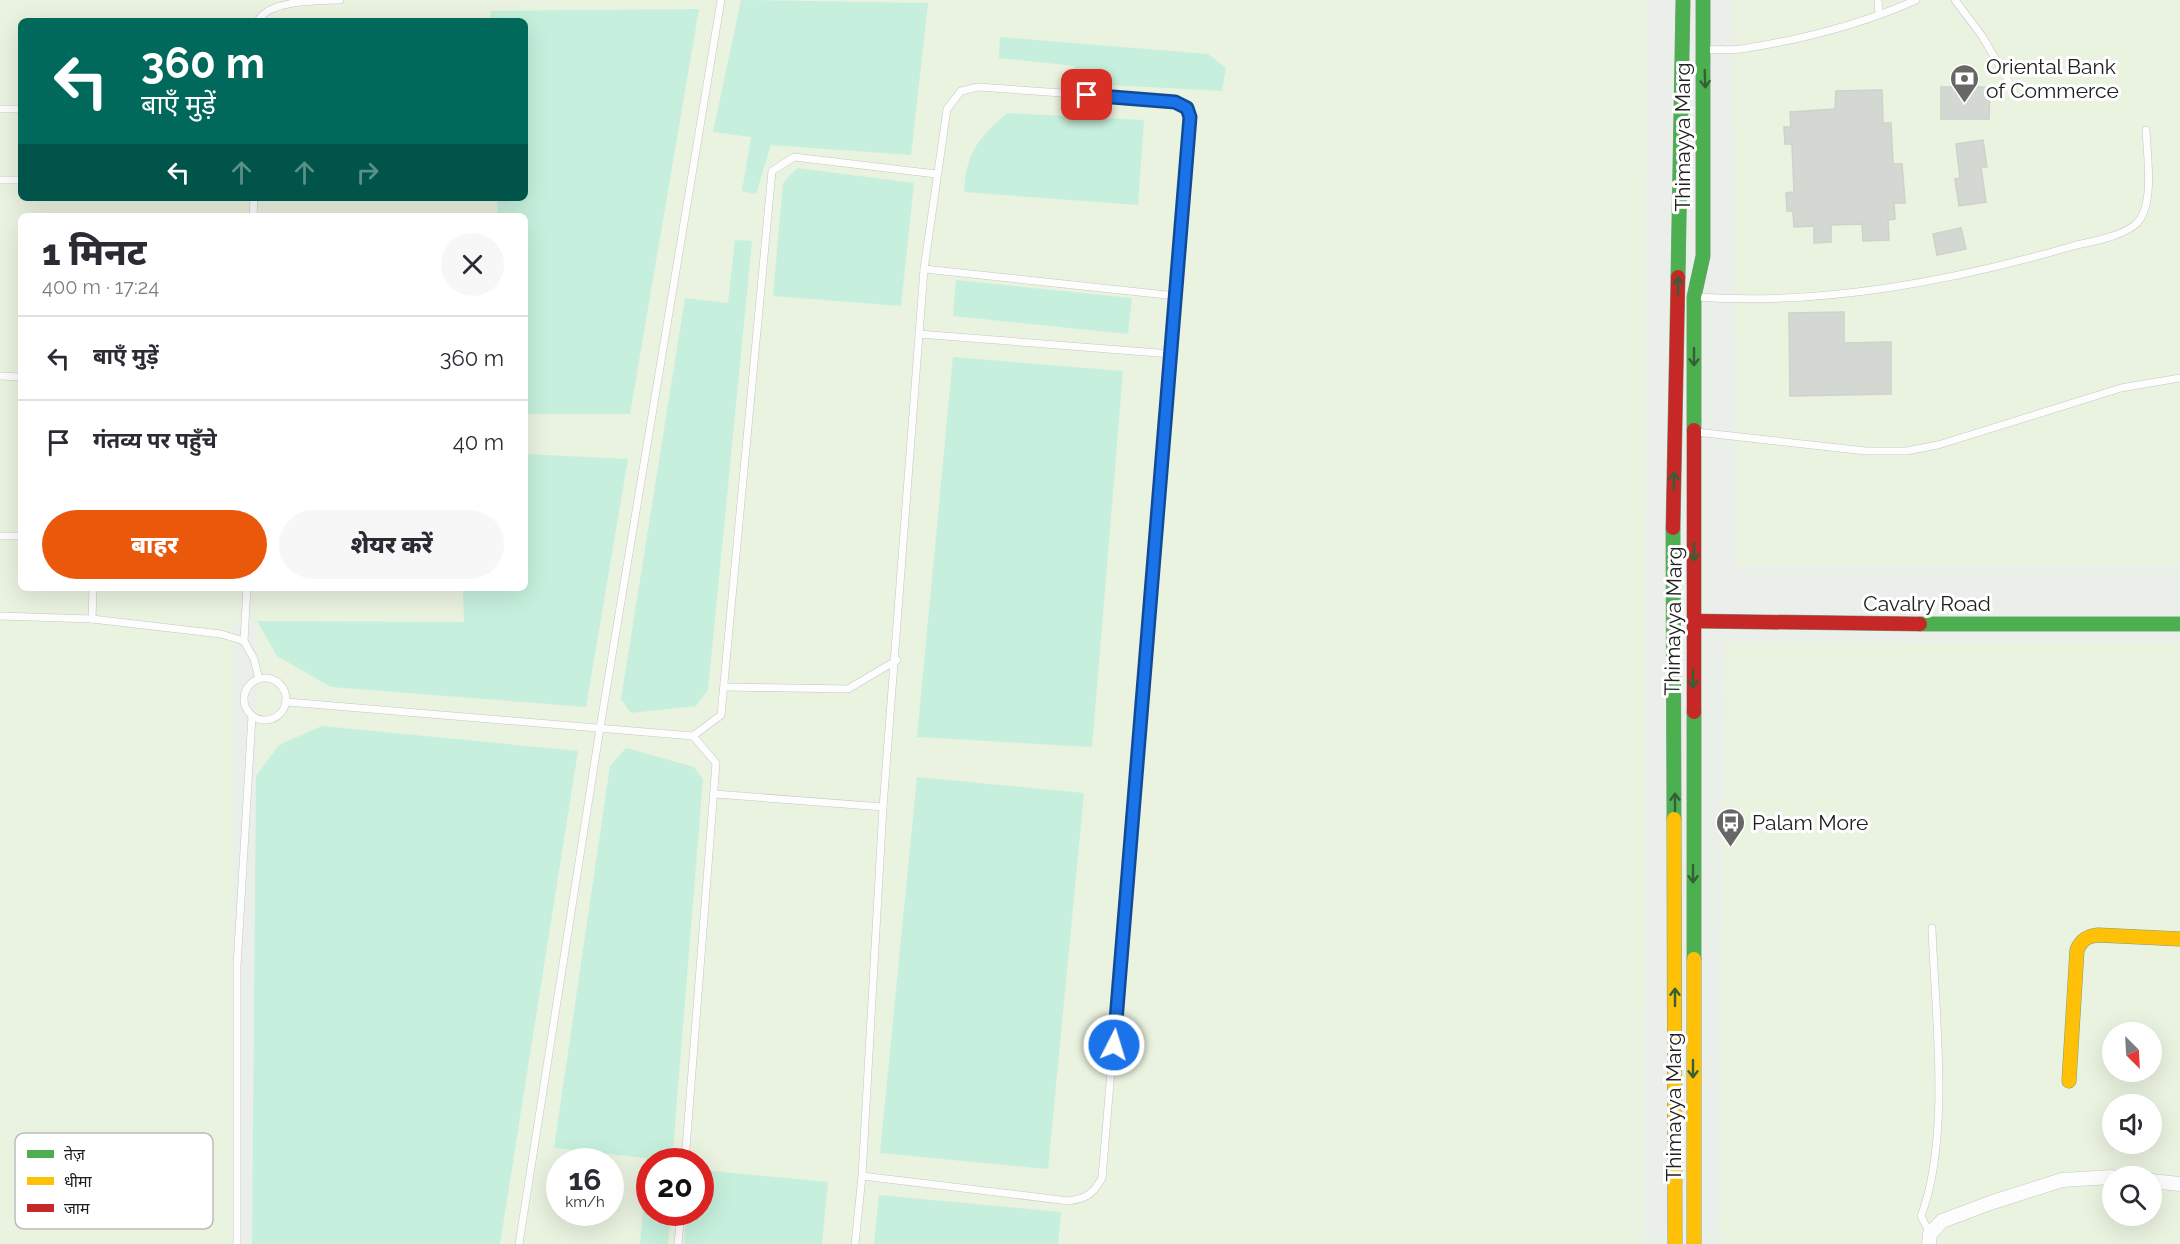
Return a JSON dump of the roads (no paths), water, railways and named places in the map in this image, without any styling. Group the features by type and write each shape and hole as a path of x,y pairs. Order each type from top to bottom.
{"street":[{"name":"Thimayya Marg","path":"1675,1244 1673,511 1683,0"},
{"name":"Thimayya Marg","path":"1694,1244 1694,297 1703,256 1703,0"},
{"path":"1673,511 1694,511"},
{"name":"Cavalry Road","path":"1674,621 2180,624"},
{"path":"2069,1081 2070,1023 2076,950 2080,942 2089,936 2098,935 2180,939"},
{"path":"1929,1239 1942,1221 2040,1185 2085,1177 2102,1177"},
{"path":"2162,1182 2180,1184"}],"lane":[{"path":"259,18 261,14 279,2 340,0"},
{"path":"519,1244 600,728 721,0"},
{"path":"1878,0 1879,14"},
{"path":"1703,51 1719,48 1737,50 1771,44 1879,14 1916,0"},
{"path":"1954,0 1982,36 2012,87"},
{"path":"855,1244 862,1176 884,807 897,660 924,268 947,109 961,91 978,87 1175,102 1187,108 1190,131 1102,1178 1094,1192 1085,1198 1069,1201 862,1176"},
{"path":"0,110 18,109"},
{"path":"1694,297 1814,297 1900,286 2054,252 2115,234 2136,223 2147,203 2146,130"},
{"path":"287,702 693,736 721,715 772,171 794,157 936,174"},
{"path":"0,180 18,180"},
{"path":"924,268 1176,296"},
{"path":"919,334 1171,354"},
{"path":"0,376 18,377"},
{"path":"1694,432 1866,451 1906,451 1938,445 2121,388 2180,378"},
{"path":"0,536 18,537"},
{"path":"92,619 93,591"},
{"path":"248,591 244,641 254,659 259,678"},
{"path":"0,616 92,619 205,632 244,641"},
{"path":"725,687 848,688 897,660"},
{"path":"259,678 269,678 279,682 285,690 287,702 281,714 272,719 262,720 252,716 246,708 245,693 250,684 259,678"},
{"path":"237,1244 237,966 252,716"},
{"path":"686,1148 716,763 693,736"},
{"path":"715,794 884,807"},
{"path":"1929,1239 1921,1216 1932,1184 1938,1112 1932,928"},
{"path":"678,1244 680,1226"}],"place":[{"name":"Oriental Bank of Commerce","path":"1965,104"},
{"name":"Palam More","path":"1731,848"}]}
